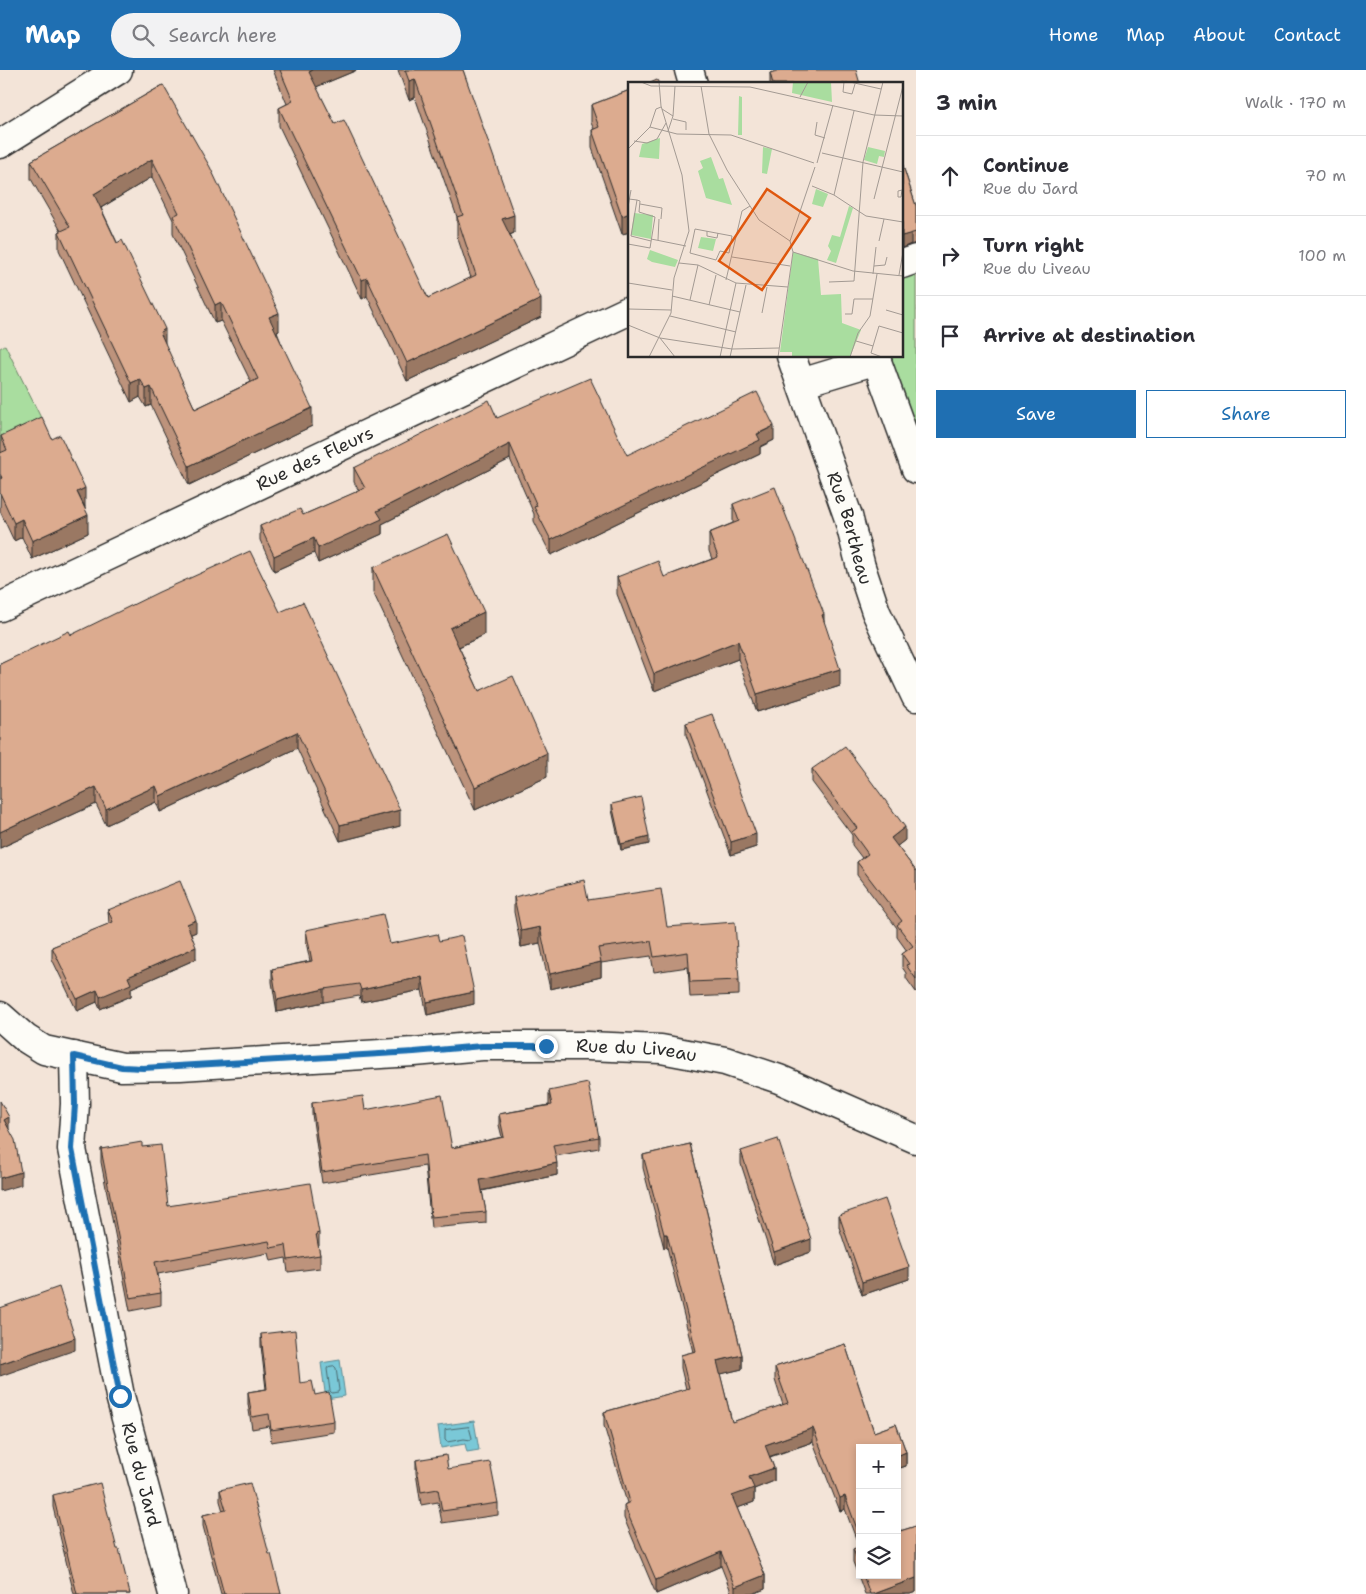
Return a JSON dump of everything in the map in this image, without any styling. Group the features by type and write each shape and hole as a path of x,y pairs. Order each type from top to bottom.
{"street":[{"path":"0,144 118,70"},
{"path":"904,263 916,259"},
{"name":"Rue des Fleurs","path":"0,607 628,311"},
{"name":"Rue Bertheau","path":"792,358 848,516 861,566 876,612 916,697"},
{"path":"801,383 876,358 916,469"},
{"path":"0,1016 25,1038 44,1050 74,1056"},
{"name":"Rue du Liveau","path":"74,1056 122,1067 143,1068 482,1046 587,1046 662,1049 724,1061 779,1079 916,1139"},
{"name":"Rue du Jard","path":"74,1056 75,1104 72,1149 120,1396 173,1594"}],"green space":[{"path":"916,259 916,439 876,358 904,358 904,263"},
{"path":"5,345 47,430 0,455 0,348"}],"water":[{"path":"340,1360 345,1396 326,1399 321,1363"},
{"path":"474,1421 479,1450 467,1452 465,1444 441,1448 438,1426"}],"building":[{"path":"280,70 313,70 309,72 335,124 344,120 428,298 476,275 457,217 463,215 415,79 409,81 405,70 463,70 514,215 502,219 541,299 407,363 367,278 362,280 279,108 293,101"},
{"path":"780,70 856,70 859,82 772,82 770,73"},
{"path":"163,85 210,167 279,313 269,317 312,408 189,466 151,387 146,389 140,379 131,383 59,232 70,227 31,161","holes":["152,159 179,213 173,216 215,305 221,302 258,379 195,409 160,332 165,329 122,240 117,243 94,194"]},
{"path":"628,91 628,214 622,216 592,130 599,127 591,105"},
{"path":"904,169 916,206 916,232 904,235"},
{"path":"590,378 627,455 757,392 774,426 757,434 760,440 551,540 534,507 537,506 510,444 377,511 382,519 318,548 314,538 274,556 260,526 300,509 303,515 365,488 354,468 489,400 497,418"},
{"path":"42,417 52,439 60,435 85,488 77,492 88,515 32,541 22,519 14,523 0,493 0,479 2,478 0,474 0,453 7,450 1,436"},
{"path":"775,487 824,614 822,615 840,669 757,694 738,641 654,674 617,577 658,561 664,577 718,557 709,533 739,521 733,504"},
{"path":"448,534 484,612 450,628 479,691 513,676 547,753 475,787 373,568"},
{"path":"250,551 280,612 303,602 400,810 340,825 297,732 160,796 156,786 106,809 96,787 0,832 0,664 69,631 71,635 159,592"},
{"path":"712,714 756,834 731,842 686,723"},
{"path":"845,746 905,827 891,838 916,871 916,979 906,965 909,964 902,954 913,946 897,925 902,921 857,862 868,854 852,832 857,828 812,769"},
{"path":"641,797 649,837 621,844 612,804"},
{"path":"584,880 588,900 661,889 667,927 735,922 739,980 690,982 688,952 654,957 651,941 598,948 601,962 550,974 540,927 521,931 514,897"},
{"path":"180,881 196,920 187,924 196,947 128,977 131,984 100,997 97,990 77,999 52,947 113,922 108,910"},
{"path":"383,914 390,944 437,934 439,941 462,936 474,992 427,1002 422,977 361,990 359,984 324,989 277,1000 272,969 312,961 306,930"},
{"path":"588,1083 599,1137 553,1145 557,1163 480,1180 486,1212 431,1217 425,1155 322,1172 312,1103 363,1096 365,1110 442,1095 452,1148 504,1137 499,1114 552,1105 549,1091"},
{"path":"0,1101 9,1117 4,1120 15,1140 21,1172 0,1178"},
{"path":"778,1139 811,1239 774,1252 741,1151"},
{"path":"142,1142 142,1147 161,1145 168,1206 310,1183 319,1233 316,1234 320,1255 288,1260 286,1245 271,1248 269,1241 155,1262 161,1293 130,1298 101,1149"},
{"path":"690,1144 742,1355 717,1361 732,1422 788,1403 775,1367 845,1344 874,1432 896,1424 906,1452 901,1454 901,1444 856,1444 856,1526 845,1496 840,1498 813,1428 765,1445 774,1468 749,1477 754,1488 732,1496 765,1575 735,1587 721,1552 656,1580 624,1505 630,1502 604,1412 689,1388 681,1355 696,1351 667,1234 664,1234 643,1155"},
{"path":"885,1199 909,1267 862,1282 839,1215"},
{"path":"59,1287 75,1338 0,1364 0,1308"},
{"path":"295,1330 300,1383 312,1381 315,1395 329,1392 334,1421 271,1430 269,1414 252,1417 248,1392 267,1389 261,1334"},
{"path":"446,1455 448,1469 490,1462 498,1503 442,1511 438,1489 421,1492 416,1460"},
{"path":"100,1483 130,1594 77,1594 53,1495"},
{"path":"250,1483 281,1594 224,1594 203,1515 226,1510 220,1490"},
{"path":"916,1526 916,1578 870,1594 864,1579 901,1579 901,1531"}],"route":[{"path":"120,1396 72,1149 75,1104 74,1056 122,1067 143,1068 414,1052 482,1046 546,1046"}]}
